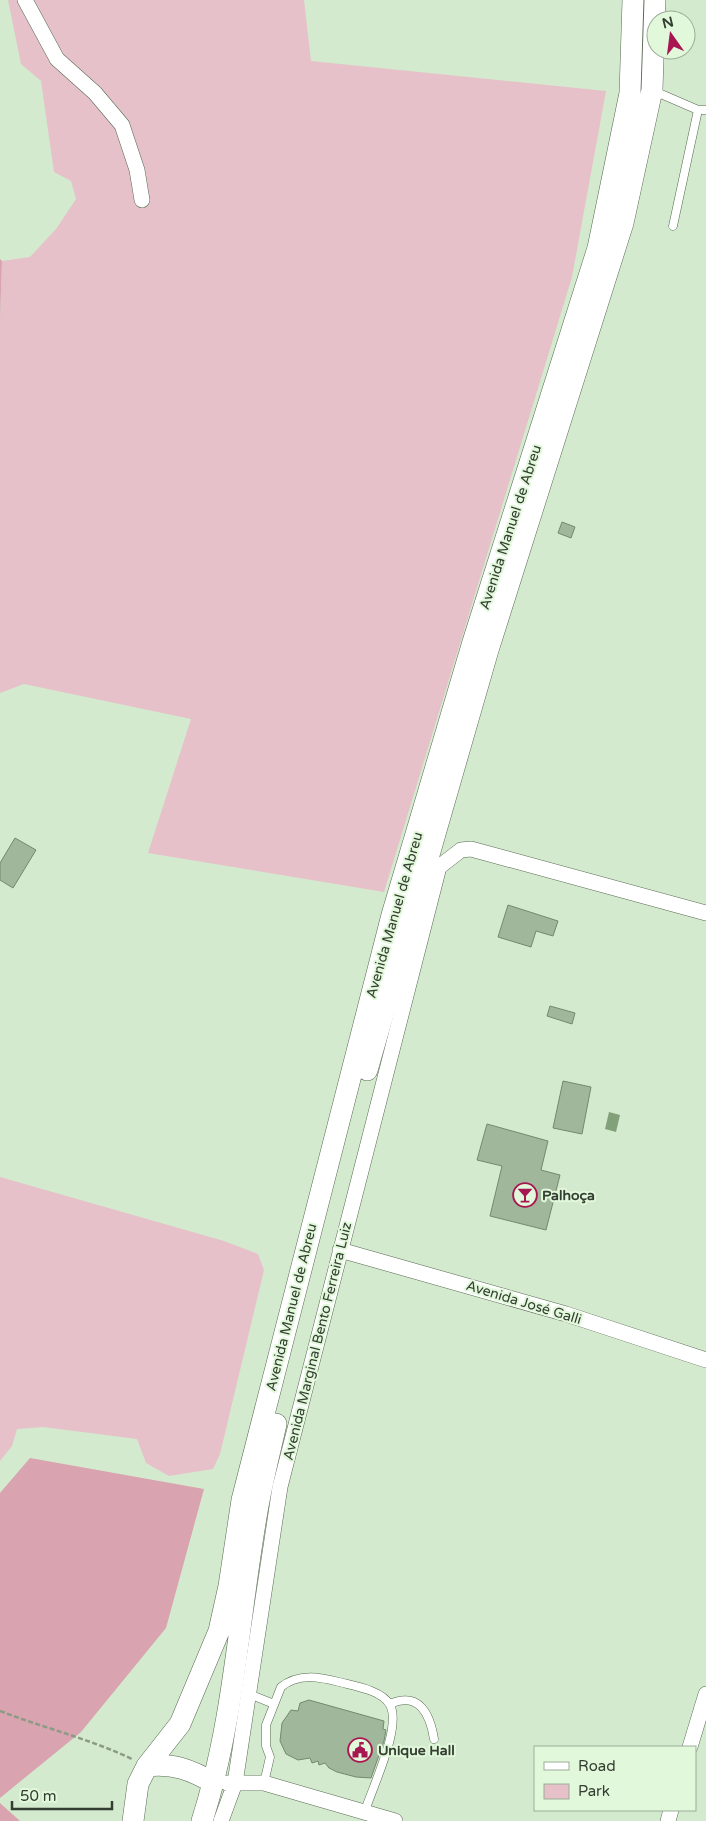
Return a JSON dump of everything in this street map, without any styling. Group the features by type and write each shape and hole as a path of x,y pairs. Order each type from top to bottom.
{"main road":[{"name":"Avenida Manuel de Abreu","path":"202,1821 214,1783 232,1696 258,1506 294,1338 320,1239 485,660 623,223 652,90 655,0"},
{"name":"Avenida Manuel de Abreu","path":"133,1821 138,1784 147,1766 180,1724 219,1631 230,1586 242,1500 392,915 474,642 598,248 630,93 632,2"},
{"path":"147,1766 173,1765 191,1770 214,1783"}],"street":[{"path":"25,0 57,59 95,93 122,125 137,170 142,200"},
{"name":"Avenida Marginal Bento Ferreira Luiz","path":"220,1821 236,1783 280,1487 440,867 461,850 471,849 706,914"},
{"name":"Avenida José Galli","path":"340,1250 566,1314 706,1360"},
{"path":"690,1746 706,1694"},
{"path":"214,1783 264,1783 395,1821"}],"lane":[{"path":"652,90 702,110 673,226"},
{"path":"264,1783 270,1757 266,1746 266,1725 281,1687 303,1676 324,1678 352,1685 377,1694 390,1704 394,1716 392,1728 365,1811"},
{"path":"249,1694 274,1704"},
{"path":"390,1704 398,1701 413,1702 423,1707 430,1719 434,1739"}],"path":[{"path":"0,1711 40,1727 108,1747 147,1766"}],"green space":[{"path":"8,0 304,0 311,61 606,91 572,277 384,892 148,853 191,719 24,684 0,693 0,320 2,261 30,257 56,229 76,199 71,181 54,172 41,81 21,64"},
{"path":"0,1177 224,1241 258,1254 264,1270 220,1454 213,1469 169,1476 146,1463 137,1439 43,1427 17,1429 12,1446 0,1461"}],"shaded area":[{"path":"0,259 2,261 0,320"},
{"path":"609,1112 620,1115 616,1132 605,1129"},
{"path":"30,1458 204,1489 166,1628 81,1732 0,1798 0,1493"},
{"path":"0,1803 20,1821 0,1821"}],"building":[{"path":"562,522 575,527 571,538 558,533"},
{"path":"15,838 36,850 13,888 0,880 0,863"},
{"path":"508,905 558,921 553,936 536,931 531,947 498,937"},
{"path":"550,1006 575,1013 572,1024 547,1016"},
{"path":"563,1081 591,1087 582,1134 553,1128"},
{"name":"Palhoça","path":"487,1124 548,1141 541,1170 560,1175 546,1230 490,1216 502,1166 477,1160"},
{"path":"309,1700 384,1721 383,1729 386,1730 384,1741 371,1778 356,1777 337,1772 329,1768 325,1763 319,1765 318,1761 312,1763 310,1758 298,1760 286,1754 280,1741 282,1723 291,1710 298,1711 300,1703"}],"place":[{"name":"Palhoça","path":"525,1195"},
{"name":"Unique Hall","path":"360,1750"}]}
